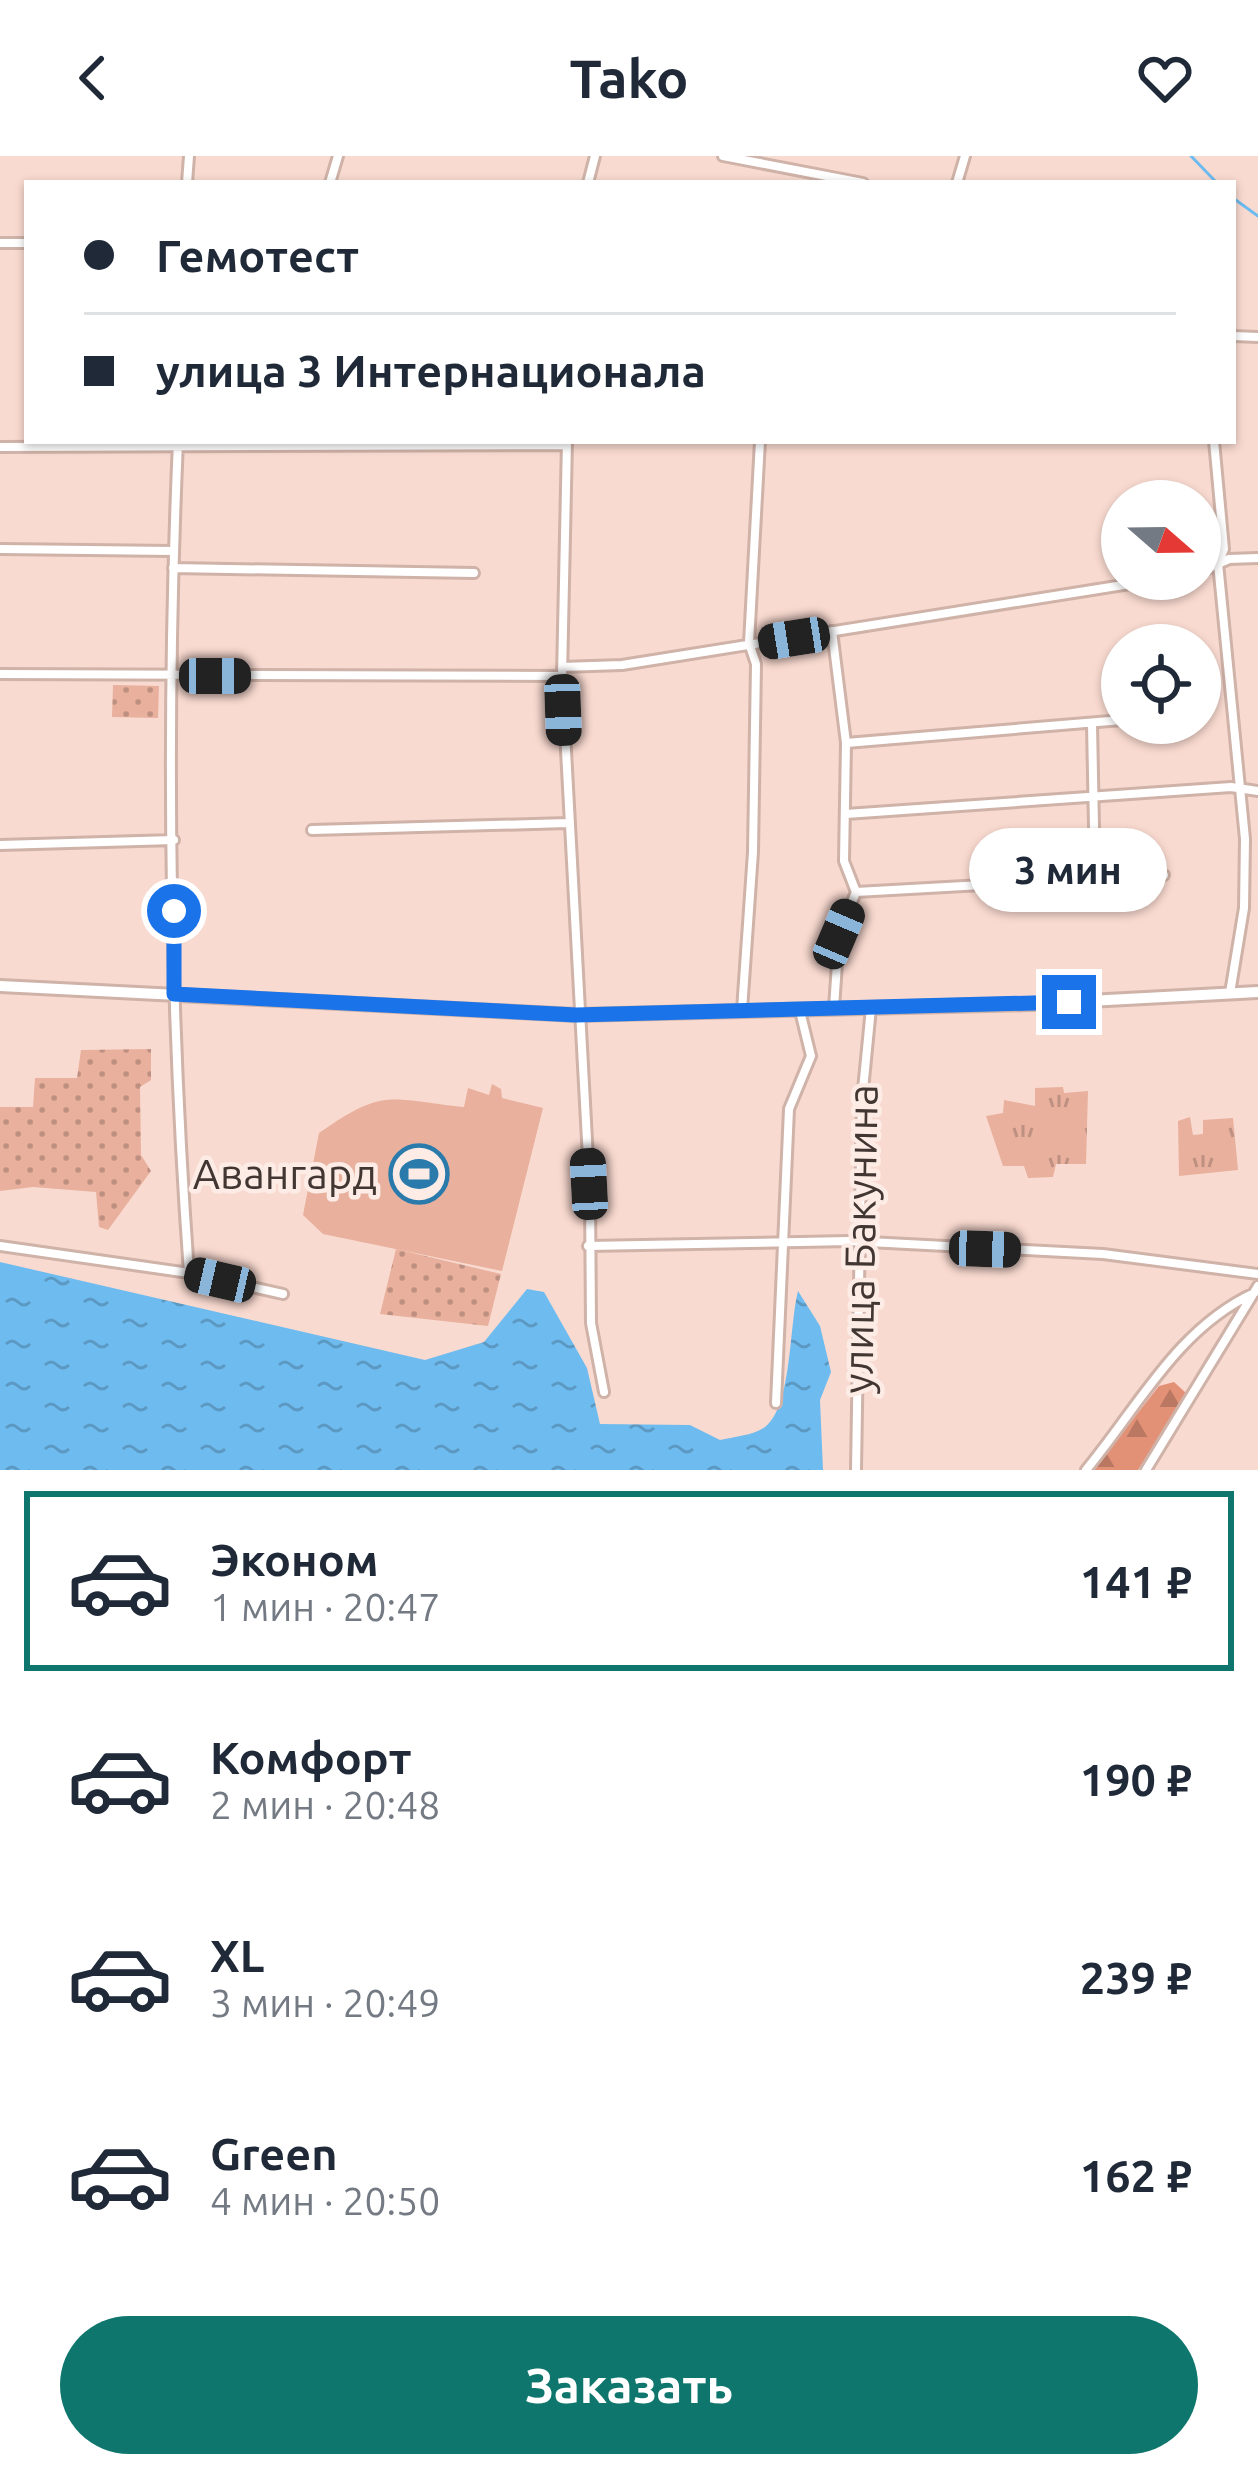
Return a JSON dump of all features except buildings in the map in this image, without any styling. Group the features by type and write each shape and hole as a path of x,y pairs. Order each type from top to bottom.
{"street":[{"path":"723,156 847,180"},
{"path":"0,448 119,444"},
{"path":"178,444 172,568 174,994 189,1273"},
{"path":"567,444 562,671 591,1323 604,1392"},
{"path":"742,1010 753,828 756,664 749,643 760,444"},
{"path":"1214,444 1218,480"},
{"path":"1221,517 1221,556"},
{"path":"0,549 173,551"},
{"path":"1221,563 1258,558"},
{"path":"172,568 474,573"},
{"path":"0,674 562,671 1101,588"},
{"path":"1221,590 1243,791 1244,908 1230,993"},
{"path":"832,631 846,743 844,861 856,892 839,934 834,1010"},
{"path":"846,743 1101,723"},
{"path":"1092,724 1095,878"},
{"path":"846,814 1231,787 1258,791"},
{"path":"312,830 568,823"},
{"path":"0,845 174,840"},
{"path":"856,892 1164,875"},
{"path":"0,986 576,1015 834,1010 1258,992"},
{"name":"улица Бакунина","path":"856,1470 858,1244 871,1008"},
{"name":"улица Бакунина","path":"776,1403 789,1109 811,1056 800,1011"},
{"path":"588,1246 858,1244 1103,1254 1258,1274"},
{"path":"0,1246 189,1273 283,1294"},
{"path":"1086,1470 1156,1383 1179,1343 1256,1289"},
{"path":"1146,1470 1256,1289"}],"green space":[{"path":"113,685 159,686 158,718 112,717"},
{"path":"151,1049 151,1080 140,1087 141,1155 151,1171 108,1230 99,1227 96,1192 33,1187 0,1191 0,1107 33,1107 35,1078 77,1078 81,1050"},
{"name":"Авангард","path":"492,1084 501,1089 502,1098 543,1108 502,1271 323,1234 303,1215 319,1133 374,1102 464,1107 468,1088 489,1095"},
{"path":"1063,1087 1064,1093 1088,1091 1086,1164 1056,1164 1053,1177 1028,1178 1024,1166 1003,1166 986,1116 1003,1113 1004,1100 1035,1106 1035,1088"},
{"path":"1190,1117 1193,1135 1203,1134 1203,1120 1233,1118 1238,1170 1179,1176 1178,1121"},
{"path":"396,1249 501,1274 488,1326 380,1314"},
{"path":"1174,1382 1186,1393 1182,1404 1138,1470 1093,1470 1159,1386"}],"water":[{"path":"0,1262 425,1360 484,1342 527,1289 544,1292 587,1368 600,1424 690,1425 720,1440 760,1430 774,1417 785,1384 798,1291 820,1326 831,1372 820,1400 823,1470 0,1470"}],"waterway":[{"path":"1191,156 1214,180"},
{"path":"1236,200 1258,216"}],"place":[{"name":"Авангард","path":"419,1174"}],"route":[{"path":"174,911 174,994 576,1015 1069,1002"}]}
